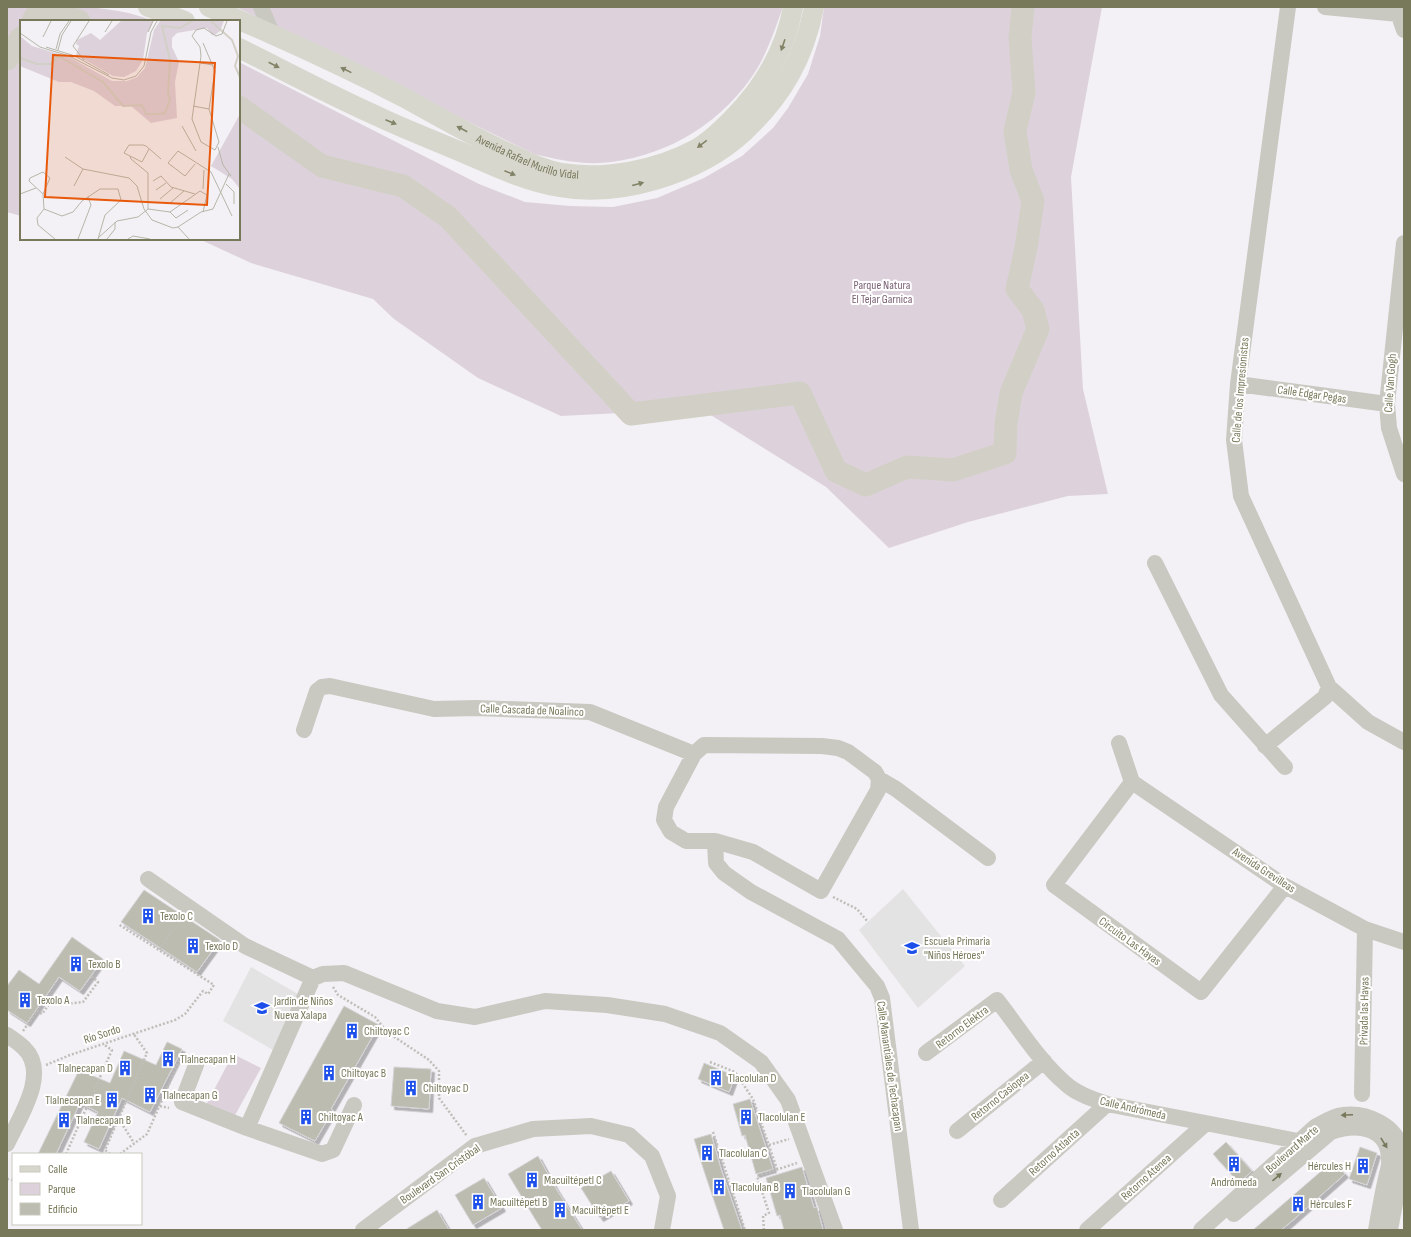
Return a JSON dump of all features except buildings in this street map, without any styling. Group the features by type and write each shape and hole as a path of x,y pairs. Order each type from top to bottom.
{"main road":[{"path":"148,7 182,20"},
{"name":"Avenida Rafael Murillo Vidal","path":"209,7 272,33 403,97 500,149 530,163 561,173 593,175 626,172 664,162 696,149 722,129 743,108 763,83 780,54 790,23 793,7"},
{"name":"Avenida Rafael Murillo Vidal","path":"240,48 376,116 521,177 559,187 629,187 668,176 702,162 732,143 760,117 781,92 799,59 810,27 814,7"}],"street":[{"path":"261,7 272,33"},
{"name":"Calle de los Impresionistas","path":"1288,7 1238,384 1234,440 1241,496 1329,687 1368,722 1404,742"},
{"path":"1325,7 1397,10 1404,30"},
{"name":"Calle Van Gogh","path":"1404,243 1387,404 1389,428 1404,474"},
{"name":"Calle Edgar Pegas","path":"1238,384 1387,404"},
{"path":"1155,563 1221,695 1285,767"},
{"name":"Calle Cascada de Noalinco","path":"304,730 317,691 322,687 330,686 434,709 476,708 590,712 694,754"},
{"path":"1266,746 1324,697 1329,687"},
{"path":"1119,743 1132,782"},
{"path":"879,779 878,790 822,891 753,852 715,841 686,841 671,832 664,820 666,807 694,754 704,745 822,746 838,748 848,752 875,772 879,779 896,789 988,858"},
{"name":"Circuito Las Hayas","path":"1132,782 1054,885 1200,992 1285,886"},
{"name":"Avenida Grevilleas","path":"1132,782 1285,886 1365,929 1404,942"},
{"name":"Calle Manantiales de Techacapan","path":"715,841 716,863 724,873 751,892 838,939 877,986 882,998 911,1230"},
{"path":"148,879 245,946 318,976 344,973 436,1011 475,1017 499,1010 545,1001 608,1005 665,1014 720,1033 761,1062 788,1100 835,1230"},
{"name":"Privada las Hayas","path":"1362,1094 1365,929"},
{"path":"247,1128 318,976"},
{"name":"Retorno Elektra","path":"926,1053 997,1000"},
{"name":"Calle Andrómeda","path":"997,1000 1044,1061 1066,1085 1090,1098 1107,1104 1302,1146"},
{"path":"7,1144 32,1090 36,1068 25,1049 11,1038"},
{"name":"Retorno Casiopea","path":"957,1131 1044,1061"},
{"path":"196,1065 182,1102 247,1128 322,1154 333,1150 354,1105"},
{"name":"Retorno Atlanta","path":"1001,1200 1107,1104"},
{"name":"Boulevard Marte","path":"1216,1230 1302,1146 1326,1120 1342,1114 1358,1115 1370,1118 1385,1125 1397,1138 1401,1151 1390,1230"},
{"name":"Retorno Atenea","path":"1088,1230 1205,1124"},
{"name":"Boulevard San Cristóbal","path":"371,1227 475,1146 533,1129 591,1126 629,1135 652,1156 668,1196 662,1230"},
{"name":"Boulevard Marte","path":"1201,1230 1302,1146 1331,1132 1346,1127 1361,1127 1378,1134 1387,1146 1390,1160 1376,1230"}],"path":[{"path":"822,891 857,910 868,922"},
{"path":"118,924 160,950 171,931"},
{"name":"Río Sordo","path":"36,1068 133,1033 175,1020 185,1014 203,991 208,994 214,984 160,950"},
{"path":"11,1038 37,1011 42,1014 56,995 66,1004 83,1002 98,982 91,976"},
{"path":"318,976 338,995 375,1017 387,1032 429,1060 439,1071 439,1098 475,1146"},
{"path":"109,1153 106,1150 147,1053 133,1033"},
{"path":"66,1153 112,1050 102,1044"},
{"path":"121,1153 147,1134 182,1055"},
{"path":"710,1062 735,1072 753,1099 777,1169"},
{"path":"119,1119 134,1143"},
{"path":"713,1132 745,1230"},
{"path":"769,1145 800,1135"},
{"path":"764,1230 763,1216 769,1212 757,1176 809,1159"}],"shaded area":[{"name":"Escuela Primaria ''Niños Héroes''","path":"903,889 965,966 918,1008 859,930"},
{"name":"Jardín de Niños Nueva Xalapa","path":"251,967 300,995 273,1050 223,1021"}],"green space":[{"path":"63,6 100,8 136,15 151,20 20,20 20,216 7,212 7,7"},
{"path":"236,7 783,7 761,62 751,78 737,96 704,126 665,148 644,155 600,163 583,163 534,154"},
{"name":"Parque Natura El Tejar Garnica","path":"824,7 1102,7 1071,177 1083,389 1108,494 1068,496 968,522 889,548 826,487 701,409 561,416 478,378 394,319 373,299 251,263 201,240 240,240 240,63 479,184 525,202 570,206 613,207 657,198 704,178 742,156 773,128 788,108 808,74 820,36"},
{"path":"233,1054 261,1068 233,1119 206,1105"}],"waterway":[{"path":"240,108 322,166 403,186 448,217 631,414 800,393 836,471 866,485 907,467 953,470 1005,453 1006,424 1011,393 1038,329 1033,310 1017,289 1026,248 1033,201 1021,170 1015,131 1024,92 1020,38 1023,7"},
{"path":"34,20 35,17 65,16 76,20"},
{"path":"7,59 20,40"}],"place":[{"name":"Texolo C","path":"148,916"},
{"name":"Texolo D","path":"193,946"},
{"name":"Escuela Primaria ''Niños Héroes''","path":"912,948"},
{"name":"Texolo B","path":"76,964"},
{"name":"Texolo A","path":"25,1000"},
{"name":"Jardín de Niños Nueva Xalapa","path":"262,1008"},
{"name":"Chiltoyac C","path":"352,1031"},
{"name":"Tlalnecapan H","path":"168,1059"},
{"name":"Tlalnecapan D","path":"125,1068"},
{"name":"Chiltoyac B","path":"329,1073"},
{"name":"Tlacolulan D","path":"716,1078"},
{"name":"Chiltoyac D","path":"411,1088"},
{"name":"Tlalnecapan G","path":"150,1095"},
{"name":"Tlalnecapan E","path":"112,1100"},
{"name":"Chiltoyac A","path":"306,1117"},
{"name":"Tlacolulan E","path":"746,1117"},
{"name":"Tlalnecapan B","path":"64,1120"},
{"name":"Tlacolulan C","path":"707,1153"},
{"name":"Andrómeda","path":"1234,1164"},
{"name":"Hércules H","path":"1363,1166"},
{"name":"Macuiltépetl C","path":"532,1180"},
{"name":"Tlacolulan B","path":"719,1187"},
{"name":"Tlacolulan G","path":"790,1191"},
{"name":"Macuiltépetl B","path":"478,1202"},
{"name":"Hércules F","path":"1298,1204"},
{"name":"Macuiltépetl E","path":"560,1210"}]}
